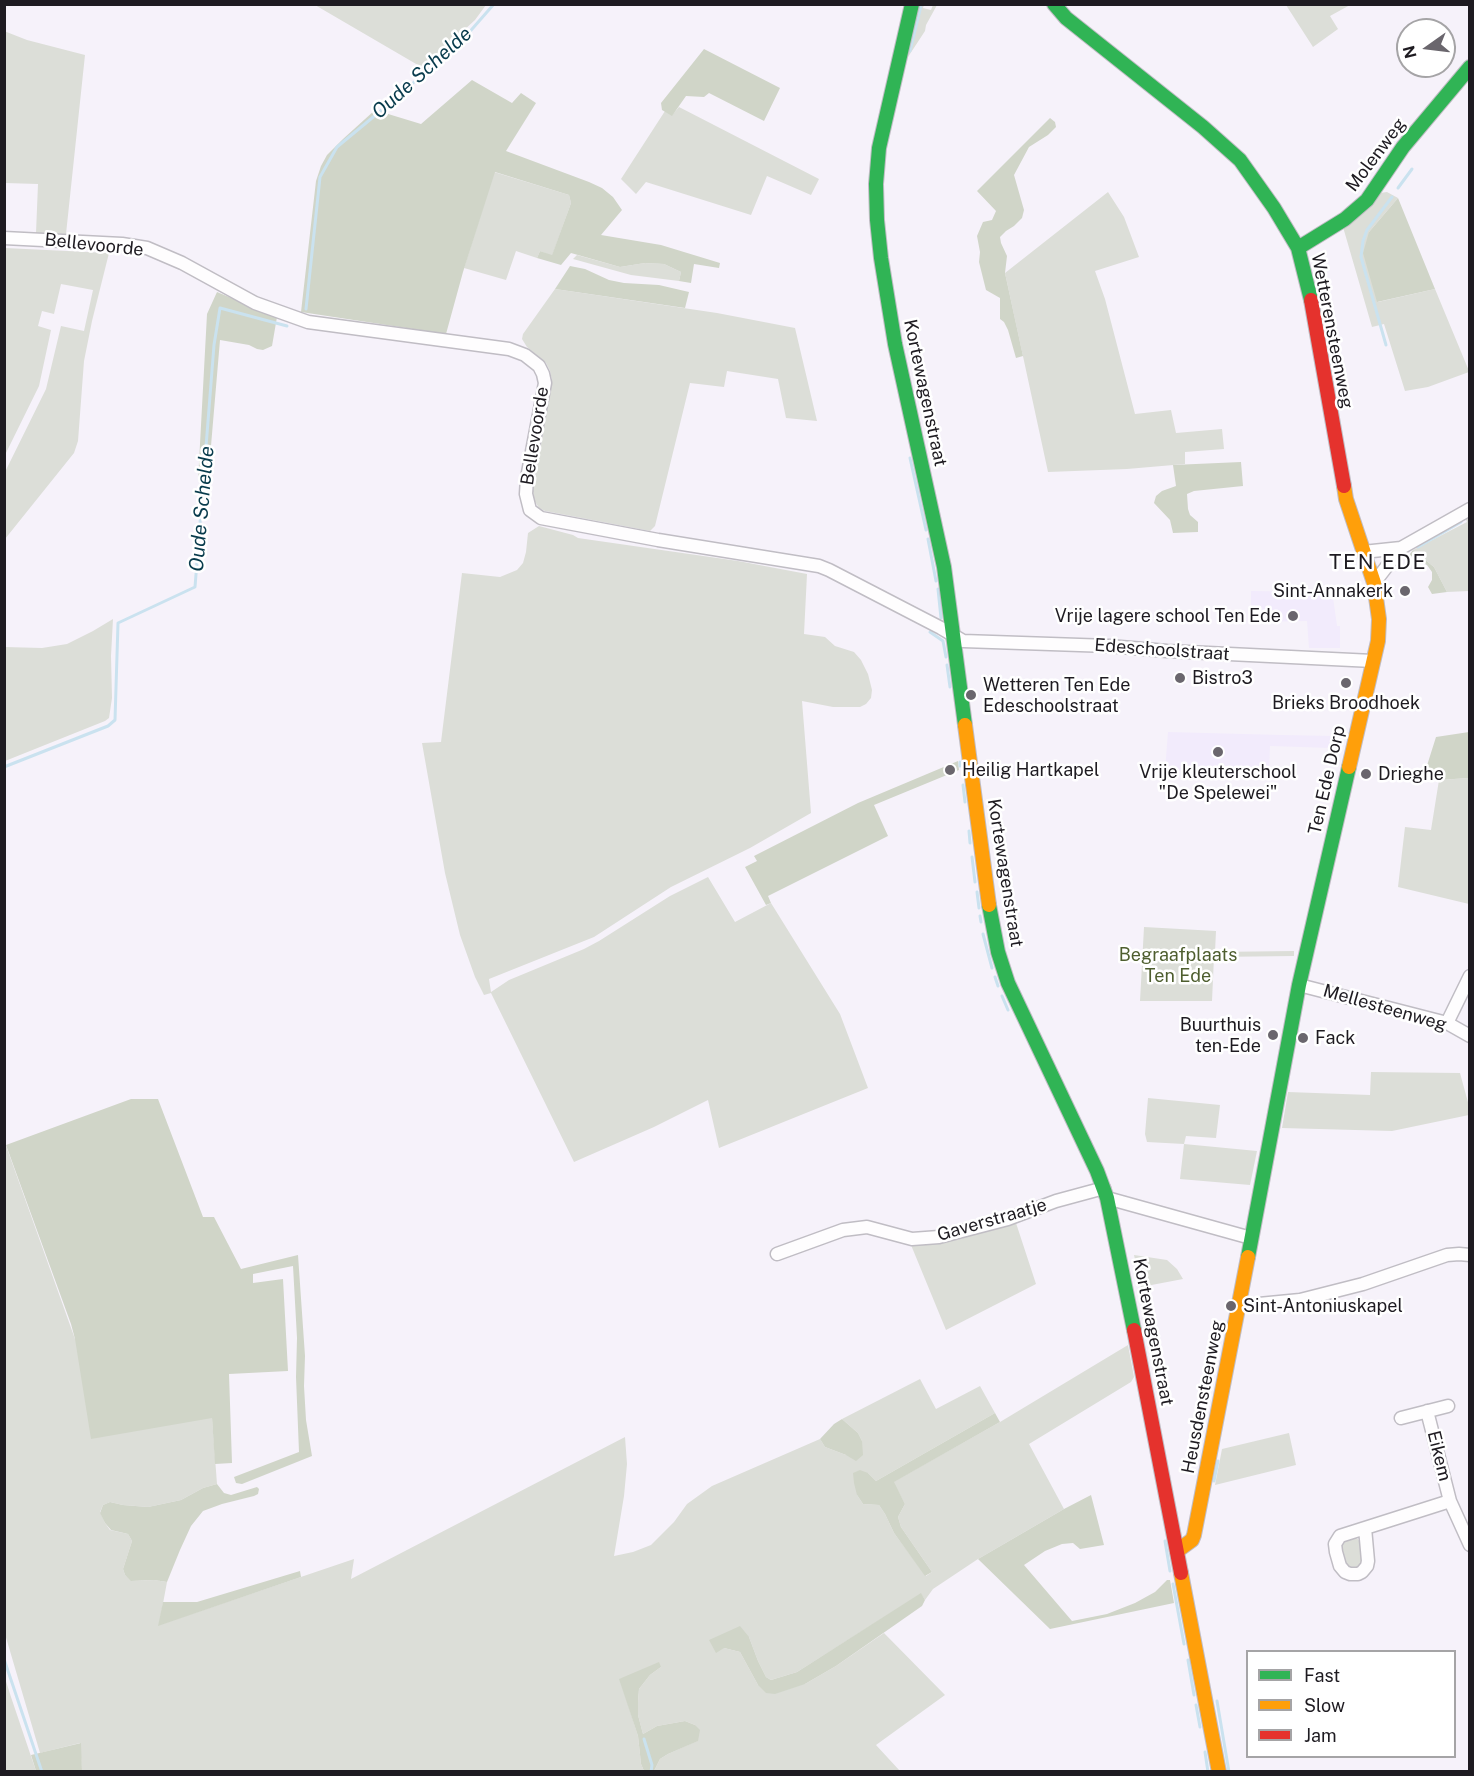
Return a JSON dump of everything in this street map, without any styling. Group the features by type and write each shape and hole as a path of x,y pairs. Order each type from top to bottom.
{"street":[{"name":"Kortewagenstraat","path":"912,4 879,148 876,184 880,251 890,316 938,532 990,910 998,952 1008,983 1097,1171 1105,1193 1119,1248 1177,1551"},
{"name":"Wetterensteenweg","path":"1054,4 1066,18 1203,127 1240,160 1274,208 1298,248 1310,294 1346,499 1374,583"},
{"name":"Molenweg","path":"1298,248 1345,219 1367,200 1403,147 1470,67"},
{"name":"Bellevoorde","path":"4,238 122,244 147,248 255,303 308,322 509,349 525,355 539,366 545,383 526,494 530,510 541,518 819,566 954,636"},
{"path":"1374,583 1401,548 1470,508"},
{"path":"1363,552 1401,548"},
{"name":"Ten Ede Dorp","path":"1299,985 1378,642 1379,619 1374,583"},
{"name":"Edeschoolstraat","path":"954,636 963,641 1109,646 1372,661"},
{"path":"1447,1023 1470,976"},
{"name":"Mellesteenweg","path":"1299,985 1447,1023 1470,1036"},
{"name":"Heusdensteenweg","path":"1177,1551 1192,1540 1194,1535 1299,985"},
{"path":"1105,1193 1251,1238"},
{"name":"Gaverstraatje","path":"777,1254 843,1230 867,1227 912,1239 939,1237 1008,1219 1056,1201 1105,1193"},
{"path":"1238,1306 1300,1300 1363,1284 1447,1255 1470,1255"},
{"name":"Eikem","path":"1401,1418 1448,1406"},
{"name":"Eikem","path":"1428,1411 1450,1501 1470,1545"},
{"name":"Eikem","path":"1365,1528 1450,1501"},
{"path":"1177,1551 1219,1772"}],"shaded area":[{"path":"704,49 780,88 764,121 709,93 704,97 686,96 672,116 662,110 661,103"},
{"path":"472,80 512,103 521,93 536,103 506,151 589,182 602,188 613,197 622,210 601,235 661,245 720,263 719,268 694,264 691,283 679,281 681,272 664,264 645,263 620,267 571,253 561,265 537,258 540,251 552,255 571,203 569,195 495,172 446,334 301,312 316,181 327,155 375,110 421,124"},
{"path":"1050,118 1055,122 1056,127 1029,147 1014,175 1024,210 1022,218 1000,237 1007,256 1005,273 1023,356 1016,358 1008,330 1000,319 1000,298 986,290 979,262 977,236 983,222 992,220 996,211 977,191"},
{"path":"1398,198 1435,289 1377,302 1363,253 1369,232"},
{"path":"570,266 585,269 609,280 659,285 689,292 685,308 555,289"},
{"path":"217,292 277,317 272,346 263,350 220,340 208,481 198,481 207,314"},
{"path":"1241,462 1243,486 1194,491 1187,494 1188,509 1190,515 1198,522 1198,532 1173,533 1170,520 1154,503 1156,496 1162,491 1176,486 1173,465"},
{"path":"1413,550 1434,567 1447,592 1432,594 1428,587 1432,580 1432,572 1427,565 1409,555"},
{"name":"Vrije lagere school Ten Ede","path":"1251,591 1332,591 1337,626 1340,626 1340,648 1309,648 1307,621 1251,622"},
{"name":"Vrije kleuterschool \"De Spelewei\"","path":"1168,732 1335,736 1331,748 1270,746 1269,773 1165,770"},
{"path":"1469,732 1469,778 1439,780 1424,775 1436,737"},
{"path":"958,761 959,770 874,805 888,836 768,896 771,903 766,905 745,867 757,861 754,856 858,803"},
{"path":"131,1099 158,1099 203,1217 214,1217 241,1269 298,1255 305,1356 306,1420 312,1456 242,1484 236,1483 234,1477 299,1452 293,1266 253,1274 253,1283 283,1279 288,1371 229,1374 232,1463 215,1464 212,1418 91,1439 71,1324 6,1145"},
{"path":"995,1413 1000,1422 894,1482 905,1504 898,1517 901,1527 932,1572 925,1576 894,1533 879,1505 863,1504 857,1495 853,1473 860,1470 868,1473 876,1481"},
{"path":"842,1419 858,1433 862,1441 863,1455 856,1461 825,1447 820,1439"},
{"path":"217,1484 224,1493 231,1495 257,1487 259,1489 258,1494 254,1496 203,1511 191,1526 167,1582 131,1581 123,1569 132,1541 128,1534 111,1530 105,1523 100,1513 103,1505 110,1502 148,1507 181,1500 203,1488"},
{"path":"1091,1495 1104,1545 1080,1549 1073,1543 1062,1544 1045,1551 1024,1565 1072,1621 1107,1614 1135,1603 1155,1592 1167,1580 1170,1580 1174,1603 1050,1629 978,1559"},
{"path":"300,1571 301,1577 158,1626 163,1602 197,1602"},
{"path":"921,1593 925,1600 922,1606 836,1666 805,1684 775,1694 766,1693 758,1685 740,1652 724,1648 716,1653 709,1640 740,1626 749,1637 766,1677 771,1680 797,1672"},
{"path":"659,1662 661,1667 650,1675 639,1689 638,1715 643,1734 657,1726 685,1721 700,1730 698,1741 660,1759 654,1771 644,1771 638,1736 619,1679"},
{"path":"81,1743 82,1771 36,1771 31,1755"}],"green space":[{"path":"315,5 486,5 475,20 423,68"},
{"path":"919,5 924,5 923,8 931,10 933,5 937,5 925,31 908,57"},
{"path":"1286,5 1350,5 1330,16 1338,29 1313,47"},
{"path":"4,31 27,40 85,55 66,234 36,233 38,184 5,183"},
{"path":"679,107 819,179 811,195 767,176 751,215 646,182 636,194 621,179 665,111 672,115"},
{"path":"494,172 569,195 571,203 552,256 540,251 537,258 516,251 506,280 464,268"},
{"path":"1108,192 1124,217 1139,257 1095,271 1105,299 1135,414 1171,410 1176,433 1222,429 1224,449 1185,452 1185,464 1048,472 1005,273"},
{"path":"1387,192 1398,198 1369,232 1378,302 1435,289 1469,371 1428,387 1405,391 1384,324 1372,327 1343,227 1380,193"},
{"path":"5,248 109,253 84,361 78,441 74,453 5,539 5,472 46,389 61,326 84,331 93,290 61,284 54,314 42,311 38,326 51,330 39,386 5,455"},
{"path":"577,255 620,267 645,263 664,264 681,272 679,281 631,275 573,259"},
{"path":"555,289 717,313 795,328 817,421 786,418 778,379 727,371 724,387 690,383 655,526 650,531 539,508 534,500 533,491 552,380 546,363 527,347 522,339 523,334"},
{"path":"1469,516 1469,591 1447,592 1434,567 1413,550 1467,522 1465,517"},
{"path":"539,526 578,538 738,561 807,574 804,634 825,637 835,646 854,652 868,674 872,690 871,698 860,707 833,707 802,701 811,813 750,848 671,887 594,937 489,979 491,992 509,980 584,949 670,896 708,877 735,922 771,903 840,1014 868,1088 719,1148 708,1100 654,1127 574,1162 491,993 484,995 475,977 460,935 445,873 422,743 441,742 462,573 500,577 517,570 523,563 528,533"},
{"path":"113,619 112,698 109,718 5,761 5,647 42,648 67,644"},
{"path":"1469,778 1469,904 1398,887 1405,827 1431,830 1439,780"},
{"name":"Begraafplaats Ten Ede","path":"1144,927 1216,931 1215,952 1294,951 1294,956 1214,957 1212,1001 1140,1001"},
{"path":"1371,1072 1460,1073 1469,1106 1469,1115 1392,1131 1282,1128 1288,1092 1370,1095"},
{"path":"1148,1098 1220,1105 1216,1138 1186,1136 1184,1144 1147,1142 1145,1134"},
{"path":"4,1140 75,1339 212,1418 217,1484 203,1488 181,1500 148,1507 110,1502 103,1505 100,1512 110,1530 128,1534 132,1541 123,1569 125,1575 132,1581 167,1582 159,1625 354,1559 351,1579 625,1437 627,1464 614,1556 633,1552 651,1545 674,1522 687,1504 712,1486 820,1439 825,1447 846,1455 862,1441 858,1433 842,1419 920,1379 936,1409 980,1386 995,1413 876,1481 868,1473 857,1495 863,1504 879,1505 894,1533 926,1576 932,1572 901,1527 898,1517 905,1504 893,1482 1000,1422 1128,1345 1134,1377 1131,1382 1029,1444 1064,1509 978,1559 933,1589 925,1600 921,1594 797,1672 771,1680 766,1677 749,1637 724,1648 740,1652 758,1685 805,1684 884,1633 945,1695 876,1745 900,1771 654,1771 660,1759 697,1741 695,1725 685,1721 657,1726 643,1734 638,1715 639,1689 650,1675 661,1667 620,1679 638,1736 644,1771 82,1771 80,1743 40,1753 5,1634"},
{"path":"1184,1144 1257,1151 1250,1185 1180,1179"},
{"path":"1016,1223 1036,1284 946,1330 911,1245 956,1240"},
{"path":"1134,1255 1167,1260 1177,1269 1183,1279 1141,1287"},
{"path":"1289,1433 1296,1465 1215,1485 1222,1449"},
{"path":"1353,1537 1361,1544 1363,1563 1354,1570 1345,1566 1340,1545 1345,1539"},
{"path":"4,1675 11,1697 36,1771 5,1771"}],"waterway":[{"name":"Oude Schelde","path":"306,309 320,177 337,147 466,36 494,4"},
{"path":"910,51 921,6"},
{"path":"1398,188 1412,169"},
{"path":"1386,345 1361,257 1367,230 1392,197"},
{"name":"Oude Schelde","path":"4,767 108,726 115,720 118,623 195,587 214,345 220,308 287,326"},
{"path":"910,458 926,530"},
{"path":"1418,547 1461,522"},
{"path":"928,539 936,581"},
{"path":"938,589 941,618"},
{"path":"930,632 943,641 946,657"},
{"path":"947,665 950,687"},
{"path":"963,785 965,802"},
{"path":"969,831 970,843"},
{"path":"972,857 975,882"},
{"path":"977,892 979,908"},
{"path":"980,916 981,922"},
{"path":"983,934 992,968"},
{"path":"995,977 998,986"},
{"path":"1002,996 1008,1010"},
{"path":"1214,1481 1218,1461"},
{"path":"1165,1541 1170,1571"},
{"path":"1173,1584 1184,1644"},
{"name":"Oude Schelde","path":"4,1659 42,1772"},
{"path":"1188,1660 1194,1695"},
{"path":"1217,1701 1229,1772"},
{"path":"1196,1705 1200,1727"},
{"path":"644,1739 652,1765 651,1772"},
{"path":"1205,1752 1208,1772"}],"traffic: fast":[{"path":"912,4 879,148 876,184 877,220 895,344 944,567 965,725"},
{"path":"1054,4 1066,18 1203,127 1240,160 1274,208 1298,248 1311,300"},
{"path":"1298,248 1345,219 1367,200 1403,147 1470,67"},
{"path":"1248,1257 1299,985 1349,767"},
{"path":"989,905 998,952 1008,983 1097,1171 1107,1198 1134,1330"}],"traffic: slow":[{"path":"1344,486 1346,499 1374,583 1379,619 1378,641 1349,767"},
{"path":"965,725 989,905"},
{"path":"1177,1551 1192,1540 1194,1535 1248,1257"},
{"path":"1181,1573 1219,1772"}],"traffic: jam":[{"path":"1311,300 1344,486"},
{"path":"1134,1330 1181,1573"}],"place":[{"name":"Sint-Annakerk","path":"1405,591"},
{"name":"Vrije lagere school Ten Ede","path":"1293,616"},
{"name":"Bistro3","path":"1180,678"},
{"name":"Brieks Broodhoek","path":"1346,683"},
{"name":"Wetteren Ten Ede Edeschoolstraat","path":"971,695"},
{"name":"Vrije kleuterschool \"De Spelewei\"","path":"1218,752"},
{"name":"Heilig Hartkapel","path":"950,770"},
{"name":"Drieghe","path":"1366,774"},
{"name":"Buurthuis ten-Ede","path":"1273,1035"},
{"name":"Fack","path":"1303,1038"},
{"name":"Sint-Antoniuskapel","path":"1231,1306"}],"district":[{"name":"TEN EDE","path":"1378,563"}]}
